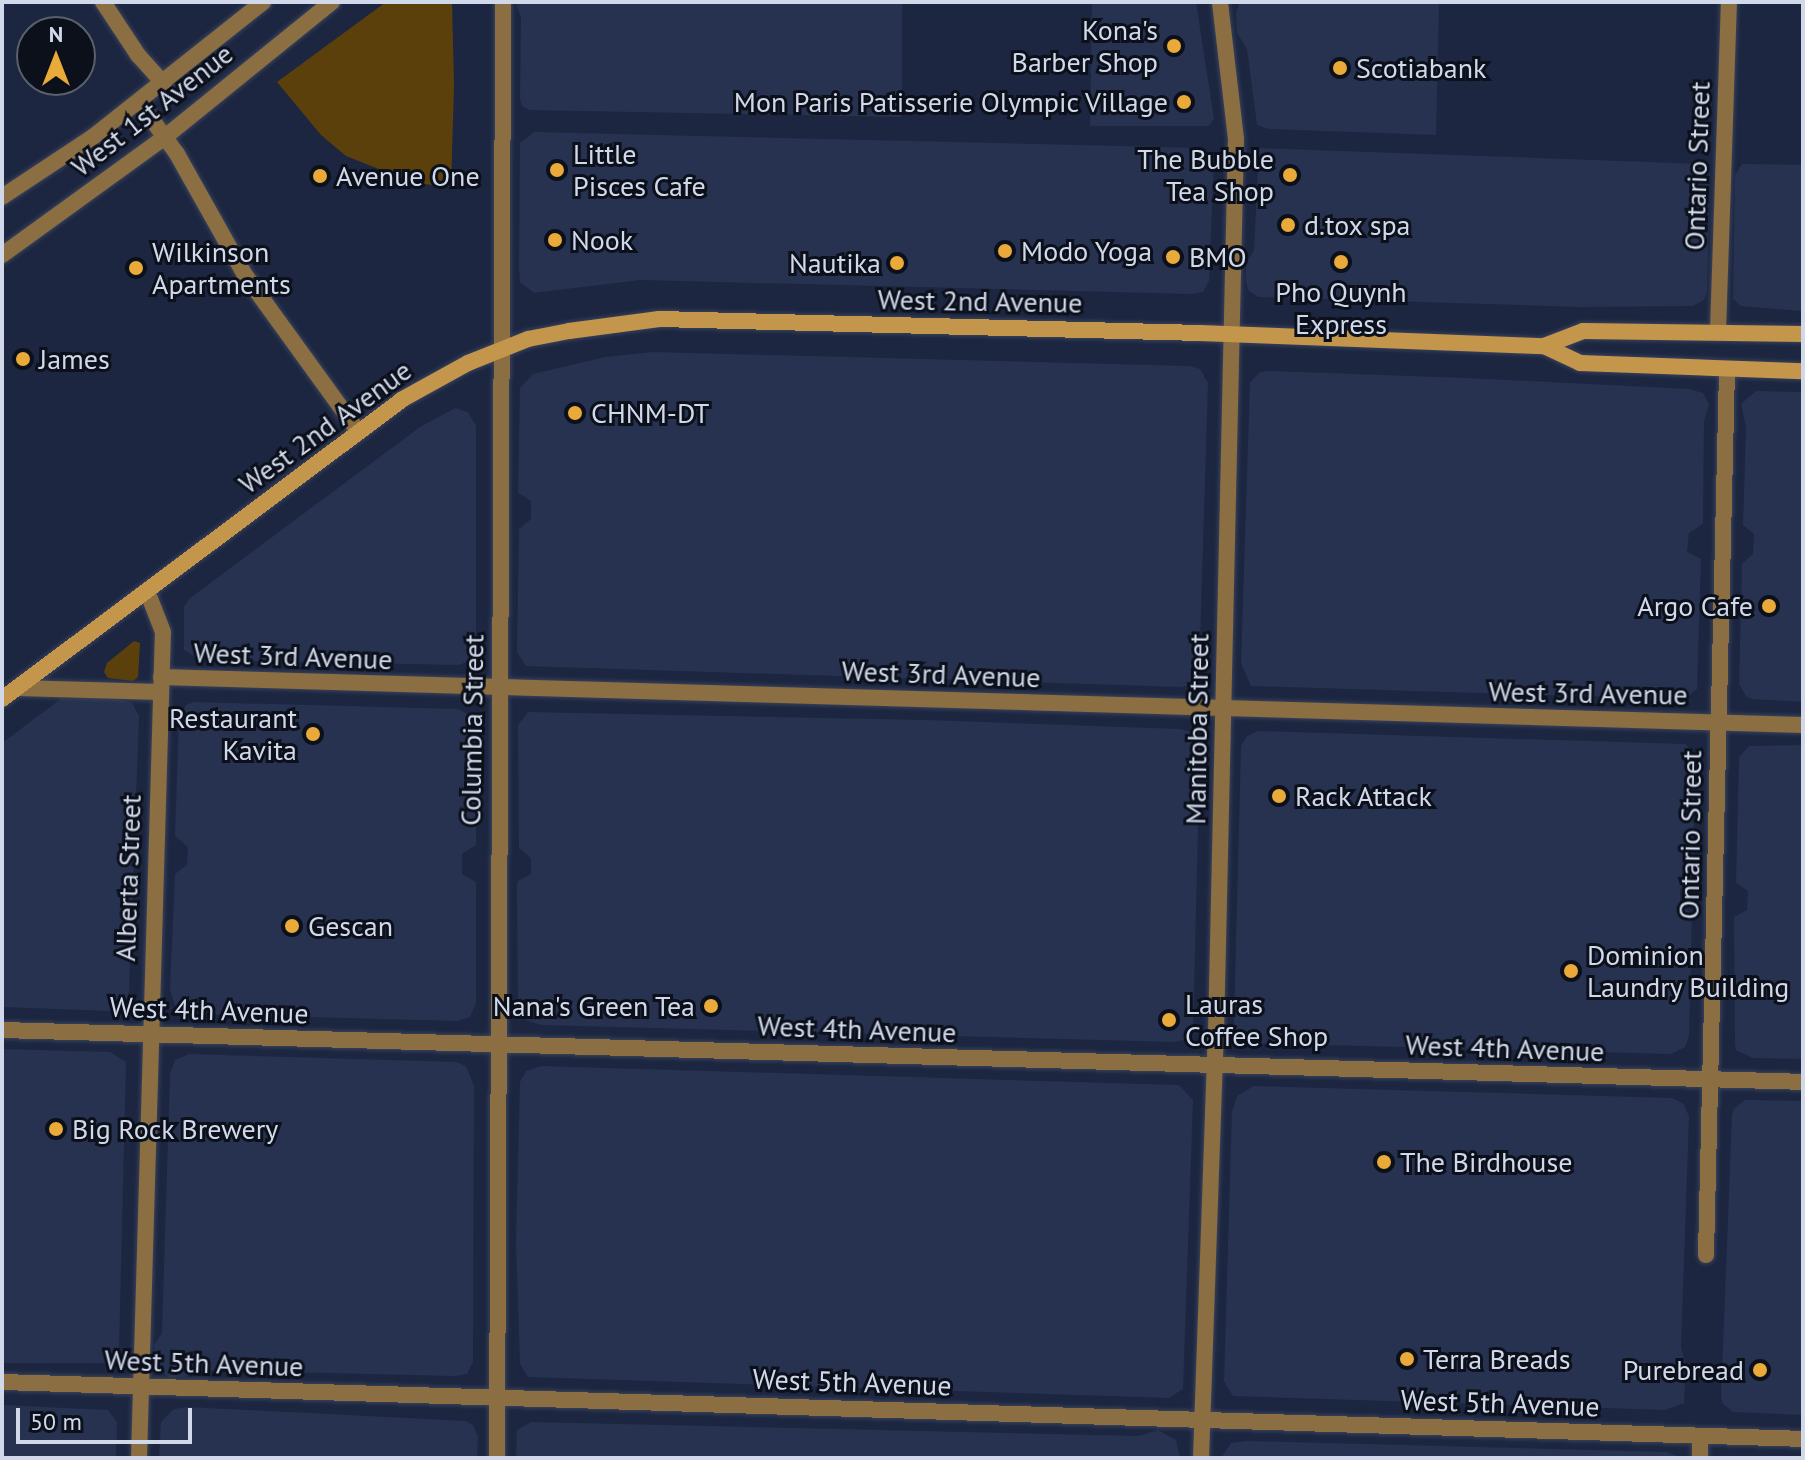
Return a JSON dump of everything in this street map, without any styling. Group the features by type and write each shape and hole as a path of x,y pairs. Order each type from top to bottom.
{"main road":[{"name":"West 2nd Avenue","path":"2,699 358,431 445,374 528,339 569,331 659,319 1233,334 1544,346 1580,363 1803,371"},
{"name":"West 2nd Avenue","path":"1544,346 1583,331 1803,334"}],"street":[{"path":"103,2 138,55 164,84"},
{"name":"West 1st Avenue","path":"2,197 164,84 263,2"},
{"name":"West 1st Avenue","path":"2,255 165,137 332,2"},
{"name":"Columbia Street","path":"497,1458 499,351 503,2"},
{"name":"Manitoba Street","path":"1201,1458 1215,1065 1233,334 1230,290 1236,139 1220,2"},
{"name":"Ontario Street","path":"1718,331 1729,2"},
{"path":"139,102 165,137 245,275 358,431"},
{"name":"Ontario Street","path":"1706,1255 1727,369"},
{"name":"Alberta Street","path":"139,1458 163,632 147,591"},
{"name":"West 3rd Avenue","path":"17,688 161,685 498,688 1803,725"},
{"name":"West 4th Avenue","path":"2,1030 1803,1082"},
{"name":"West 5th Avenue","path":"2,1382 1803,1439"},
{"path":"1700,1436 1700,1458"}],"shaded area":[{"path":"386,2 452,2 454,86 451,187 414,183 346,156 321,135 277,82"},
{"path":"515,2 902,2 902,117 530,110 522,106 520,99 521,17"},
{"path":"1092,2 1196,2 1214,119 1209,126 1090,126"},
{"path":"1240,2 1439,2 1436,135 1269,129 1257,125 1247,49 1237,33 1236,12"},
{"path":"534,132 1202,148 1214,158 1209,281 1203,292 1191,294 640,280 534,293 520,282 519,268 520,143"},
{"path":"1259,148 1704,164 1710,168 1707,292 1704,300 1693,306 1581,307 1258,297 1248,290 1246,264 1254,250"},
{"path":"1742,164 1803,165 1803,311 1741,306 1733,299 1735,175"},
{"path":"653,352 1190,366 1200,369 1208,383 1199,677 1181,687 526,666 517,652 519,529 531,519 531,501 518,493 520,388 533,374 605,357"},
{"path":"1259,373 1689,389 1703,393 1709,404 1704,422 1703,524 1689,533 1687,552 1701,559 1697,689 1686,698 1677,699 1251,686 1241,663 1250,382"},
{"path":"1756,391 1803,392 1803,702 1752,699 1746,696 1739,684 1742,564 1753,554 1754,534 1743,525 1746,427 1741,404"},
{"path":"455,408 468,412 476,426 476,648 471,660 459,665 200,660 184,650 184,607 190,598 420,427"},
{"path":"134,641 140,643 138,677 133,681 108,678 104,672 107,663"},
{"path":"62,698 119,698 132,703 139,716 129,992 125,1004 111,1011 2,1007 2,743"},
{"path":"194,702 458,709 470,715 476,728 476,845 462,854 462,874 476,882 476,1003 470,1017 458,1021 195,1014 175,1006 170,990 175,874 187,865 188,847 175,836 179,719 186,705"},
{"path":"528,712 926,720 1180,729 1191,732 1199,738 1200,748 1193,1032 1184,1040 1174,1042 542,1025 528,1021 520,1014 518,1006 517,885 518,881 531,874 531,858 519,848 518,725"},
{"path":"1258,731 1686,744 1695,757 1693,883 1680,889 1680,907 1692,913 1689,1036 1685,1047 1671,1054 1250,1043 1240,1039 1234,1025 1241,746 1247,736"},
{"path":"1803,745 1803,1059 1753,1058 1736,1050 1735,1044 1734,917 1747,910 1748,891 1736,883 1739,757 1749,746"},
{"path":"2,1049 110,1052 126,1062 119,1350 107,1363 2,1363"},
{"path":"189,1054 456,1062 466,1066 474,1086 473,1362 467,1374 196,1370 186,1377 168,1377 155,1367 154,1345 162,1333 170,1074 175,1060"},
{"path":"541,1066 1179,1085 1193,1100 1183,1389 1169,1398 528,1377 520,1364 516,1242 520,1082 526,1071"},
{"path":"1254,1086 1672,1098 1684,1104 1689,1117 1681,1348 1686,1364 1684,1403 1665,1410 1233,1396 1224,1381 1232,1111 1238,1095"},
{"path":"1745,1100 1803,1101 1803,1415 1733,1412 1723,1404 1721,1397 1732,1115 1734,1109"},
{"path":"2,1405 108,1410 117,1422 116,1458 2,1458"},
{"path":"187,1407 466,1421 473,1425 478,1436 477,1458 159,1458 161,1422 174,1409"},
{"path":"531,1422 1139,1436 1158,1430 1176,1440 1180,1458 516,1458 517,1430"},
{"path":"1231,1443 1667,1452 1682,1458 1221,1458"}],"place":[{"name":"Kona's Barber Shop","path":"1174,46"},
{"name":"Scotiabank","path":"1340,68"},
{"name":"Mon Paris Patisserie Olympic Village","path":"1184,102"},
{"name":"Little Pisces Cafe","path":"557,170"},
{"name":"The Bubble Tea Shop","path":"1290,175"},
{"name":"Avenue One","path":"320,176"},
{"name":"d.tox spa","path":"1288,225"},
{"name":"Nook","path":"555,240"},
{"name":"Modo Yoga","path":"1005,251"},
{"name":"BMO","path":"1173,257"},
{"name":"Pho Quynh Express","path":"1341,262"},
{"name":"Nautika","path":"897,263"},
{"name":"Wilkinson Apartments","path":"136,268"},
{"name":"James","path":"23,359"},
{"name":"CHNM-DT","path":"575,413"},
{"name":"Argo Cafe","path":"1769,606"},
{"name":"Restaurant Kavita","path":"313,734"},
{"name":"Rack Attack","path":"1279,796"},
{"name":"Gescan","path":"292,926"},
{"name":"Dominion Laundry Building","path":"1571,971"},
{"name":"Nana's Green Tea","path":"711,1006"},
{"name":"Lauras Coffee Shop","path":"1169,1020"},
{"name":"Big Rock Brewery","path":"56,1129"},
{"name":"The Birdhouse","path":"1384,1162"},
{"name":"Terra Breads","path":"1407,1359"},
{"name":"Purebread","path":"1760,1370"}]}
